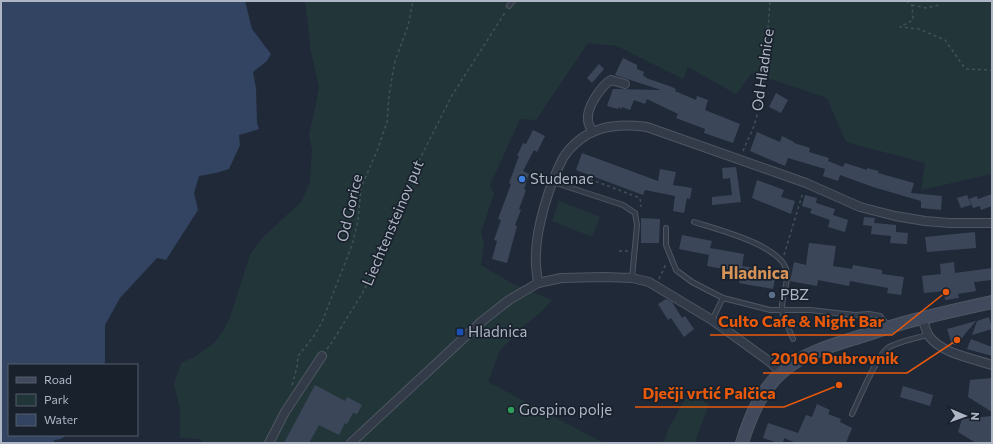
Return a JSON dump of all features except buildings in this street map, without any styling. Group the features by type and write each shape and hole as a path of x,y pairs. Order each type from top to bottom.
{"main road":[{"path":"742,443 747,426 762,395 781,372 805,356 922,318 992,302"}],"street":[{"path":"592,132 587,119 590,106 597,94 611,80 625,84"},
{"path":"538,282 536,254 537,245 546,204 553,182 564,157 577,142 592,132 610,127 627,125 647,127 806,183 860,207 895,216 949,223 992,223"},
{"path":"351,443 481,322 509,300 538,282 561,278 632,278 649,282 712,320 770,362 781,372"},
{"path":"922,318 928,335 937,344 950,351 992,365"},
{"path":"269,443 286,412 322,356"}],"lane":[{"path":"509,6 512,1"},
{"path":"553,182 623,205 635,213 637,225 632,278"},
{"path":"694,222 760,245 774,253 782,261 787,272 782,310 793,339"},
{"path":"666,228 666,245 676,270 692,282 723,298 770,310 810,310 855,315 869,314 880,316 889,328"},
{"path":"712,320 723,298"},
{"path":"852,414 880,357 888,348 928,335"}],"path":[{"name":"Od Gorice","path":"292,389 298,356 314,336 322,322 352,245 358,221 361,188 377,151 387,122 389,94 395,61 408,26 413,1"},
{"name":"Od Hladnice","path":"739,160 754,126 761,101 765,72 770,1"},
{"path":"906,1 912,5 926,8 939,5"},
{"path":"912,5 913,20 900,27 919,29 945,40 967,69 992,70"},
{"name":"Liechtensteinov put","path":"322,356 365,289 411,177 451,97 509,6"},
{"path":"579,175 640,198 641,207"},
{"path":"782,261 806,183"},
{"path":"619,251 635,251"},
{"path":"656,286 670,257"}],"green space":[{"path":"305,1 992,1 992,174 921,190 925,163 846,142 827,98 752,73 736,94 688,67 683,79 617,46 588,43 536,120 520,119 490,185 494,194 481,232 484,244 481,265 513,284 552,300 500,350 488,382 604,443 204,443 200,439 180,438 180,409 174,384 181,363 196,356 214,343 222,333 230,317 250,255 263,237 301,202 310,182 312,150 309,134 319,87 311,52"},
{"path":"559,201 600,217 592,237 552,221"},
{"path":"685,399 699,400 709,404 695,442 663,443 669,428"}],"water":[{"path":"1,1 245,1 252,29 271,54 267,61 253,72 256,88 257,123 259,129 239,135 240,145 229,169 199,176 194,193 198,210 166,260 157,258 120,298 105,325 104,364 8,364 8,436 66,436 61,439 54,440 54,443 1,443"}],"place":[{"name":"Studenac","path":"522,179"},
{"name":"Culto Cafe & Night Bar","path":"946,292"},
{"name":"PBZ","path":"772,295"},
{"name":"Hladnica","path":"460,332"},
{"name":"20106 Dubrovnik","path":"957,340"},
{"name":"Dječji vrtić Palčica","path":"839,385"},
{"name":"Gospino polje","path":"511,410"}],"district":[{"name":"Hladnica","path":"755,273"}]}
